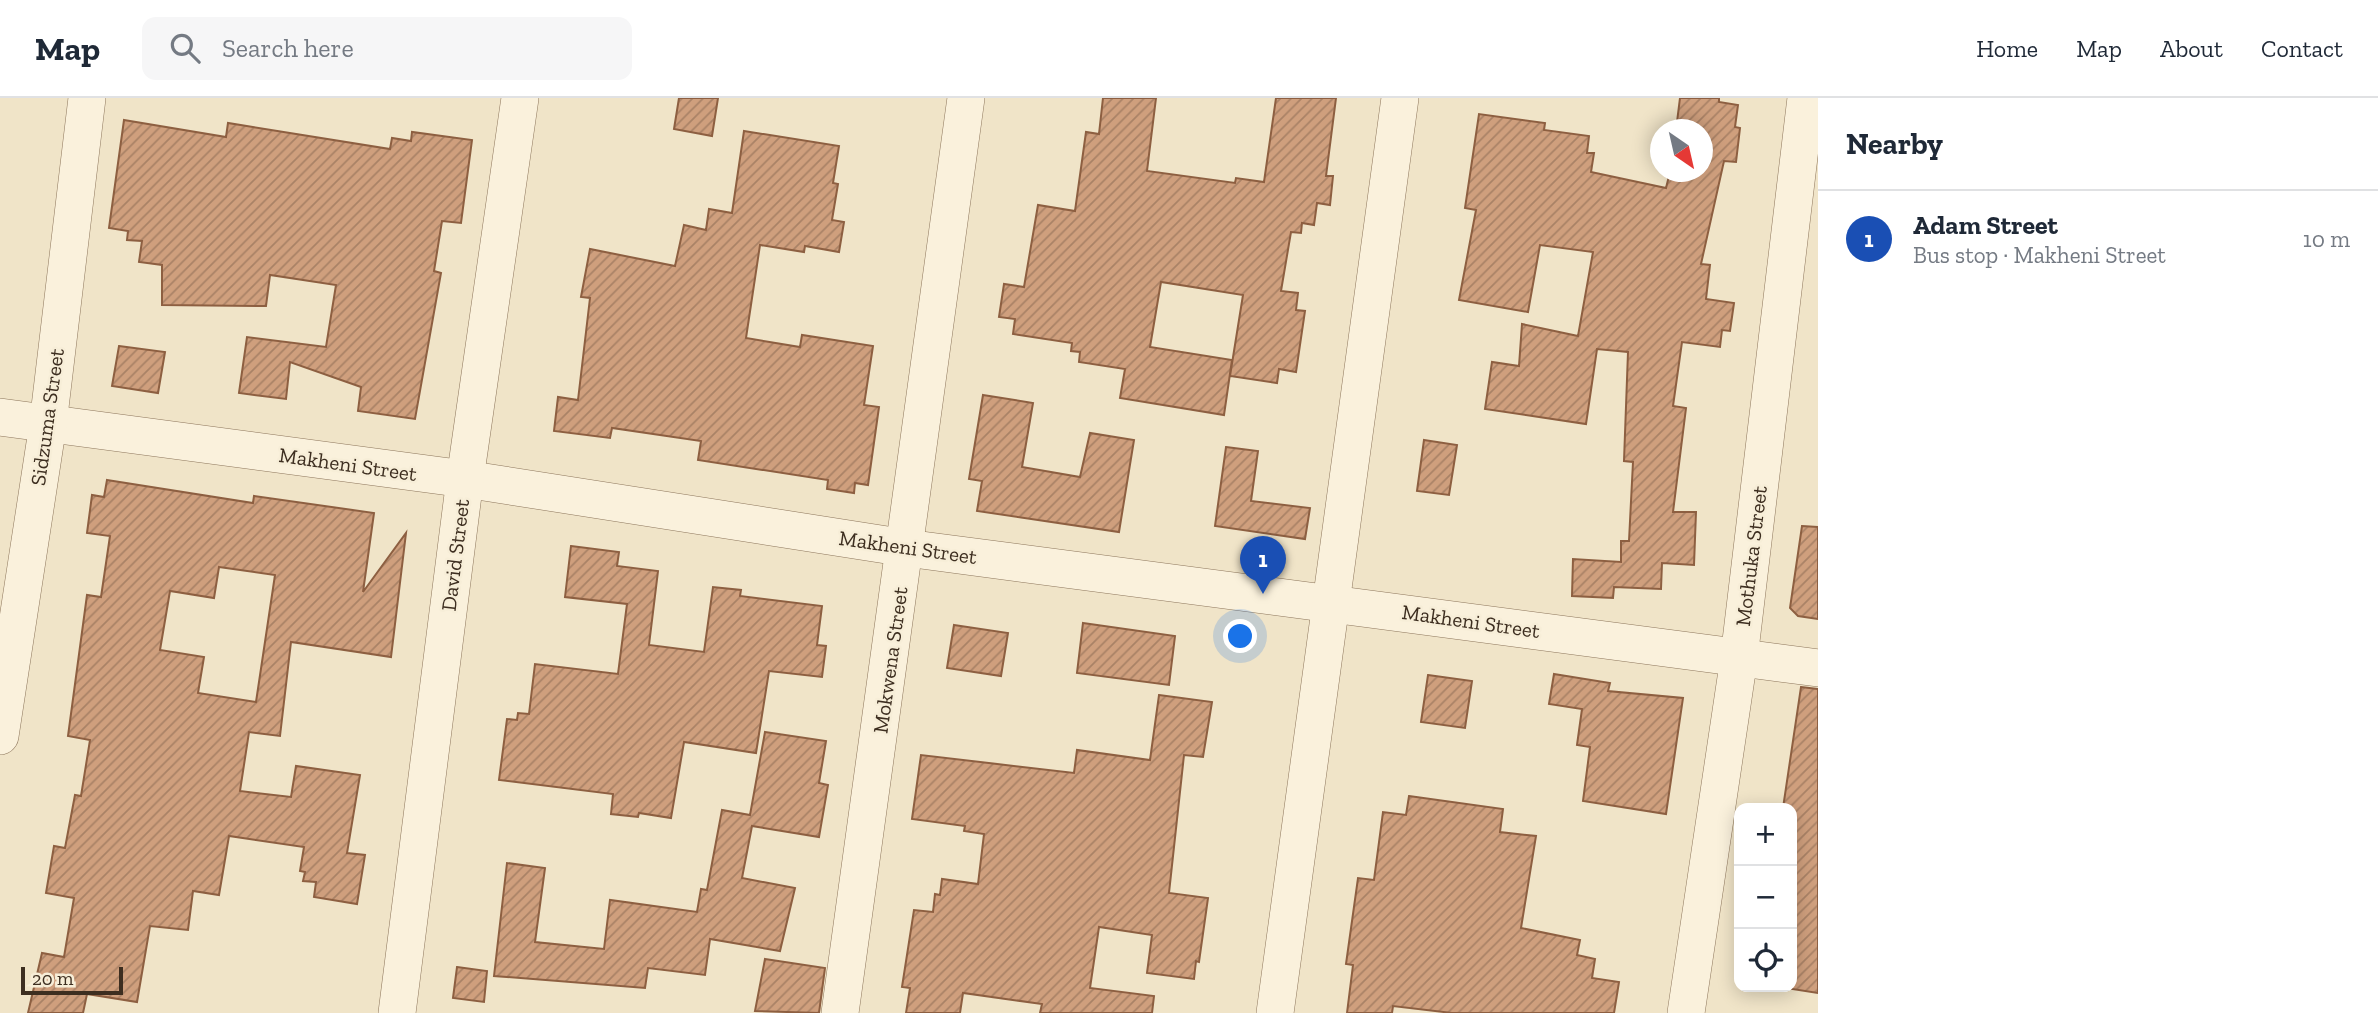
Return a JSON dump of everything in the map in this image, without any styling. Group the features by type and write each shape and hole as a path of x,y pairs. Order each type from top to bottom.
{"street":[{"name":"Sidzuma Street","path":"0,736 48,424 87,98"},
{"name":"David Street","path":"397,1013 465,480 520,98"},
{"name":"Mokwena Street","path":"840,1013 966,98"},
{"path":"1275,1013 1329,602 1400,98"},
{"name":"Mothuka Street","path":"1686,1013 1739,658 1806,98"},
{"name":"Makheni Street","path":"0,417 465,480 906,548 1818,668"}],"building":[{"path":"679,98 718,98 712,136 674,129"},
{"path":"1103,98 1156,98 1147,171 1235,183 1236,178 1264,182 1276,98 1336,98 1326,176 1333,176 1330,205 1317,203 1314,225 1302,223 1301,233 1291,232 1281,291 1298,293 1296,310 1305,311 1296,372 1279,369 1277,383 1230,376 1243,295 1161,282 1150,347 1232,360 1224,415 1120,398 1125,369 1079,362 1080,352 1071,351 1072,343 1013,334 1015,319 999,317 1004,284 1024,287 1038,205 1075,211 1086,132 1099,134"},
{"path":"1680,98 1719,98 1719,102 1738,105 1735,127 1740,128 1736,162 1724,161 1701,264 1710,265 1706,299 1734,303 1730,331 1722,330 1720,347 1682,342 1673,406 1686,408 1673,512 1696,512 1694,565 1662,563 1661,589 1614,587 1613,598 1572,596 1573,559 1621,562 1621,541 1629,541 1633,462 1624,461 1628,352 1597,349 1586,424 1485,409 1492,362 1519,366 1522,324 1578,336 1593,252 1540,245 1528,312 1459,300 1476,210 1465,208 1479,114 1545,123 1544,130 1589,136 1587,153 1594,153 1591,172 1666,188 1668,182 1713,182 1713,119 1677,119"},
{"path":"124,120 226,137 228,123 390,149 392,138 411,141 412,132 472,140 461,223 442,221 434,271 441,273 415,419 358,411 361,387 290,362 286,399 239,393 247,337 326,347 336,285 270,275 266,306 162,305 162,265 139,262 142,241 127,240 128,231 109,228"},
{"path":"744,131 839,146 833,183 838,184 832,220 844,222 839,252 805,246 804,252 760,245 746,338 800,347 802,335 873,346 864,405 879,407 868,485 855,483 854,493 827,489 828,480 698,460 701,441 612,428 610,438 554,431 558,397 578,400 590,298 581,297 590,249 675,266 684,225 706,230 709,209 732,213"},
{"path":"119,346 165,352 158,393 112,386"},
{"path":"983,395 1033,403 1022,467 1080,477 1090,433 1134,440 1119,532 977,511 982,481 969,479"},
{"path":"1424,440 1457,445 1449,495 1417,491"},
{"path":"1226,447 1258,451 1251,501 1310,508 1305,539 1215,526"},
{"path":"107,480 253,503 254,496 374,513 363,592 406,533 391,657 291,642 280,736 249,732 240,791 291,797 296,766 360,775 347,853 365,855 357,904 314,897 316,882 303,881 305,872 300,871 304,847 229,836 219,895 193,891 188,930 150,926 137,1002 87,994 83,1013 28,1013 42,953 64,957 74,898 46,893 54,846 65,848 75,795 81,796 90,740 68,736 87,595 101,597 110,536 87,533 92,495 104,497","holes":["219,567 275,575 256,702 198,693 204,657 160,650 170,591 214,598"]},
{"path":"1802,526 1818,527 1818,619 1798,616 1790,608"},
{"path":"571,546 619,552 617,566 658,571 649,645 704,652 713,587 741,590 740,596 822,606 817,645 826,646 822,677 769,671 756,753 684,742 671,818 639,813 638,817 611,814 613,794 499,780 507,719 517,720 518,713 529,714 535,664 618,674 627,604 565,597"},
{"path":"1083,623 1175,636 1169,685 1077,673"},
{"path":"954,625 1008,633 1001,676 947,668"},
{"path":"1554,674 1610,683 1608,691 1683,698 1666,814 1583,801 1590,747 1577,745 1582,709 1549,704"},
{"path":"1428,675 1472,681 1465,728 1421,722"},
{"path":"1801,687 1818,689 1818,993 1797,990 1797,803 1784,803"},
{"path":"1159,695 1212,702 1203,757 1184,755 1169,893 1208,898 1194,979 1147,973 1152,935 1099,927 1090,988 1154,996 1152,1013 1040,1013 1042,1004 963,993 960,1013 906,1013 910,988 902,987 914,910 933,912 935,894 940,895 942,879 978,884 984,834 964,831 965,826 912,819 921,755 1074,773 1077,750 1150,760"},
{"path":"765,732 826,741 819,783 828,785 819,837 752,826 742,878 795,888 780,951 710,939 705,975 648,968 645,988 494,976 507,863 545,868 535,942 604,949 610,900 697,912 701,889 707,890 722,810 750,815"},
{"path":"1409,796 1503,809 1500,832 1536,836 1521,928 1580,940 1577,955 1595,959 1592,978 1619,982 1614,1013 1452,1013 1393,1006 1392,1013 1347,1013 1353,965 1346,964 1358,878 1374,880 1383,812 1406,815"},
{"path":"765,959 825,968 819,1013 755,1011"},
{"path":"457,967 487,971 484,1002 453,998"}],"place":[{"name":"Adam Street","path":"1263,594"}]}
